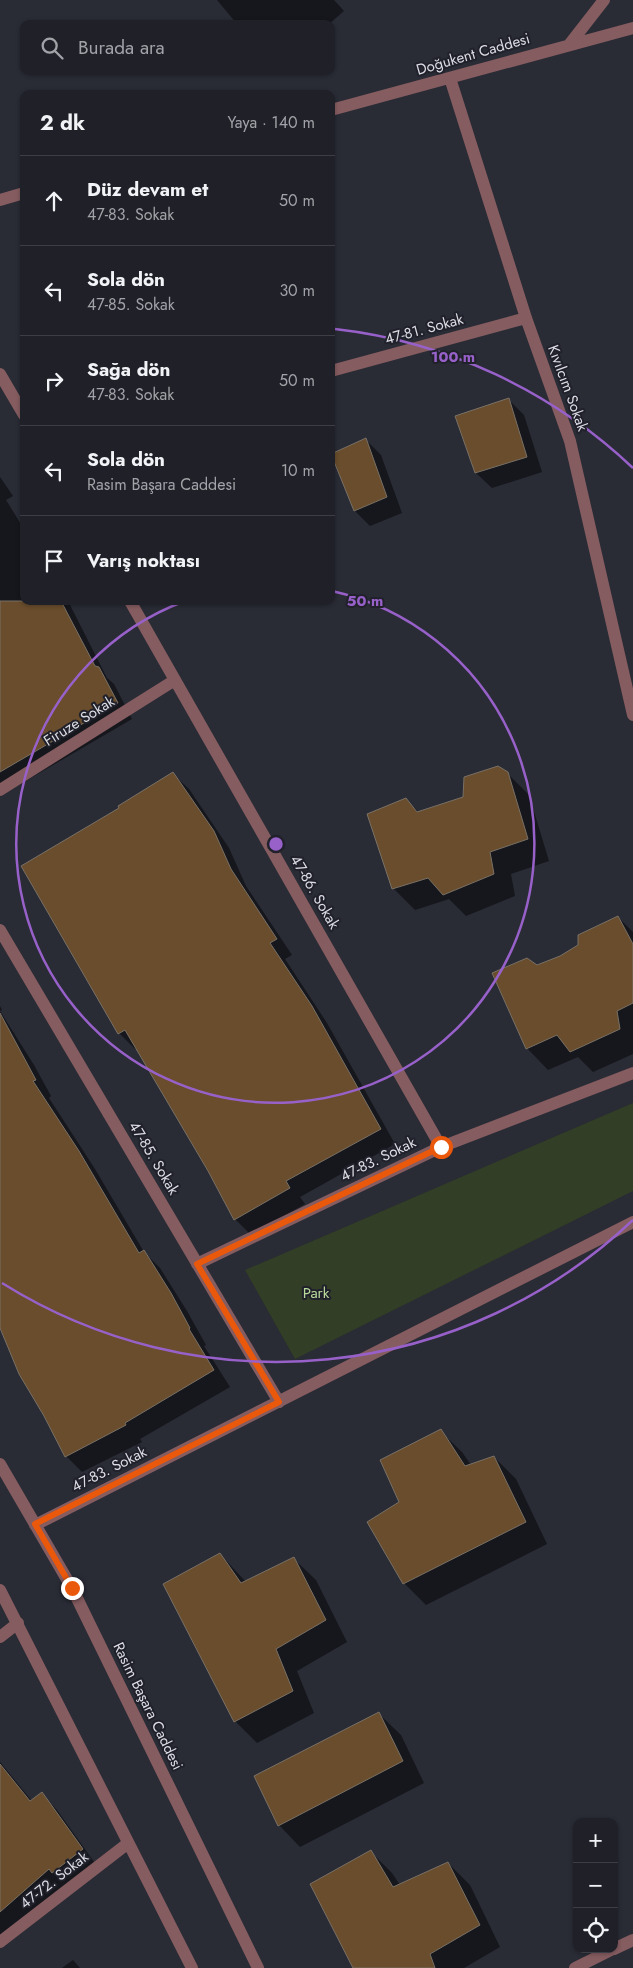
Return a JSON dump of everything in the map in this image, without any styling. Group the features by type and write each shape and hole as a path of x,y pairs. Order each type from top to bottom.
{"street":[{"path":"569,44 604,0"},
{"name":"Doğukent Caddesi","path":"335,109 633,28"},
{"name":"Kıvılcım Sokak","path":"450,78 526,318 570,441 633,715"},
{"path":"0,200 20,194"},
{"name":"47-81. Sokak","path":"335,370 526,318"},
{"path":"0,374 20,408"},
{"name":"47-86. Sokak","path":"132,605 441,1147"},
{"name":"Firuze Sokak","path":"0,790 175,680"},
{"name":"47-85. Sokak","path":"0,930 279,1402"},
{"name":"47-83. Sokak","path":"197,1264 441,1147 633,1073"},
{"name":"47-83. Sokak","path":"35,1524 633,1222"},
{"name":"Rasim Başara Caddesi","path":"0,1464 72,1588 258,1968"},
{"path":"0,1590 127,1844 192,1968"},
{"path":"0,1638 18,1623"},
{"name":"47-72. Sokak","path":"0,1942 127,1844"},
{"path":"618,1947 633,1940"},
{"path":"575,1968 606,1953"}],"green space":[{"name":"Park","path":"633,1103 633,1191 295,1359 245,1270"}],"building":[{"path":"509,398 527,457 475,473 455,416"},
{"path":"366,438 387,497 354,511 335,464 335,452"},
{"path":"0,601 20,601 20,605 63,605 95,666 99,667 118,703 0,772"},
{"path":"498,766 508,772 528,839 490,852 494,874 443,895 428,878 392,889 367,814 406,798 417,812 463,797 464,777"},
{"path":"173,772 214,831 231,869 277,939 270,943 312,1006 381,1129 286,1181 290,1188 234,1220 208,1171 125,1030 118,1034 21,866 119,808 118,806"},
{"path":"618,916 633,944 633,1003 617,1011 620,1029 570,1052 557,1035 526,1049 492,973 527,958 537,965 560,956 578,945 578,935"},
{"path":"0,1013 36,1080 33,1081 79,1151 139,1253 144,1250 171,1293 189,1329 214,1370 125,1423 126,1425 65,1457 44,1416 19,1374 0,1328"},
{"path":"441,1429 465,1466 494,1456 526,1522 403,1584 367,1522 399,1502 380,1460"},
{"path":"220,1553 241,1583 294,1557 326,1620 276,1649 293,1691 234,1722 163,1584"},
{"path":"379,1712 403,1761 278,1826 254,1776"},
{"path":"0,1764 30,1801 42,1792 83,1849 52,1873 49,1869 0,1912"},
{"path":"371,1850 393,1887 448,1862 480,1925 430,1954 435,1968 353,1968 310,1884"}],"route":[{"path":"72,1588 35,1524 279,1402 197,1264 441,1147"}]}
